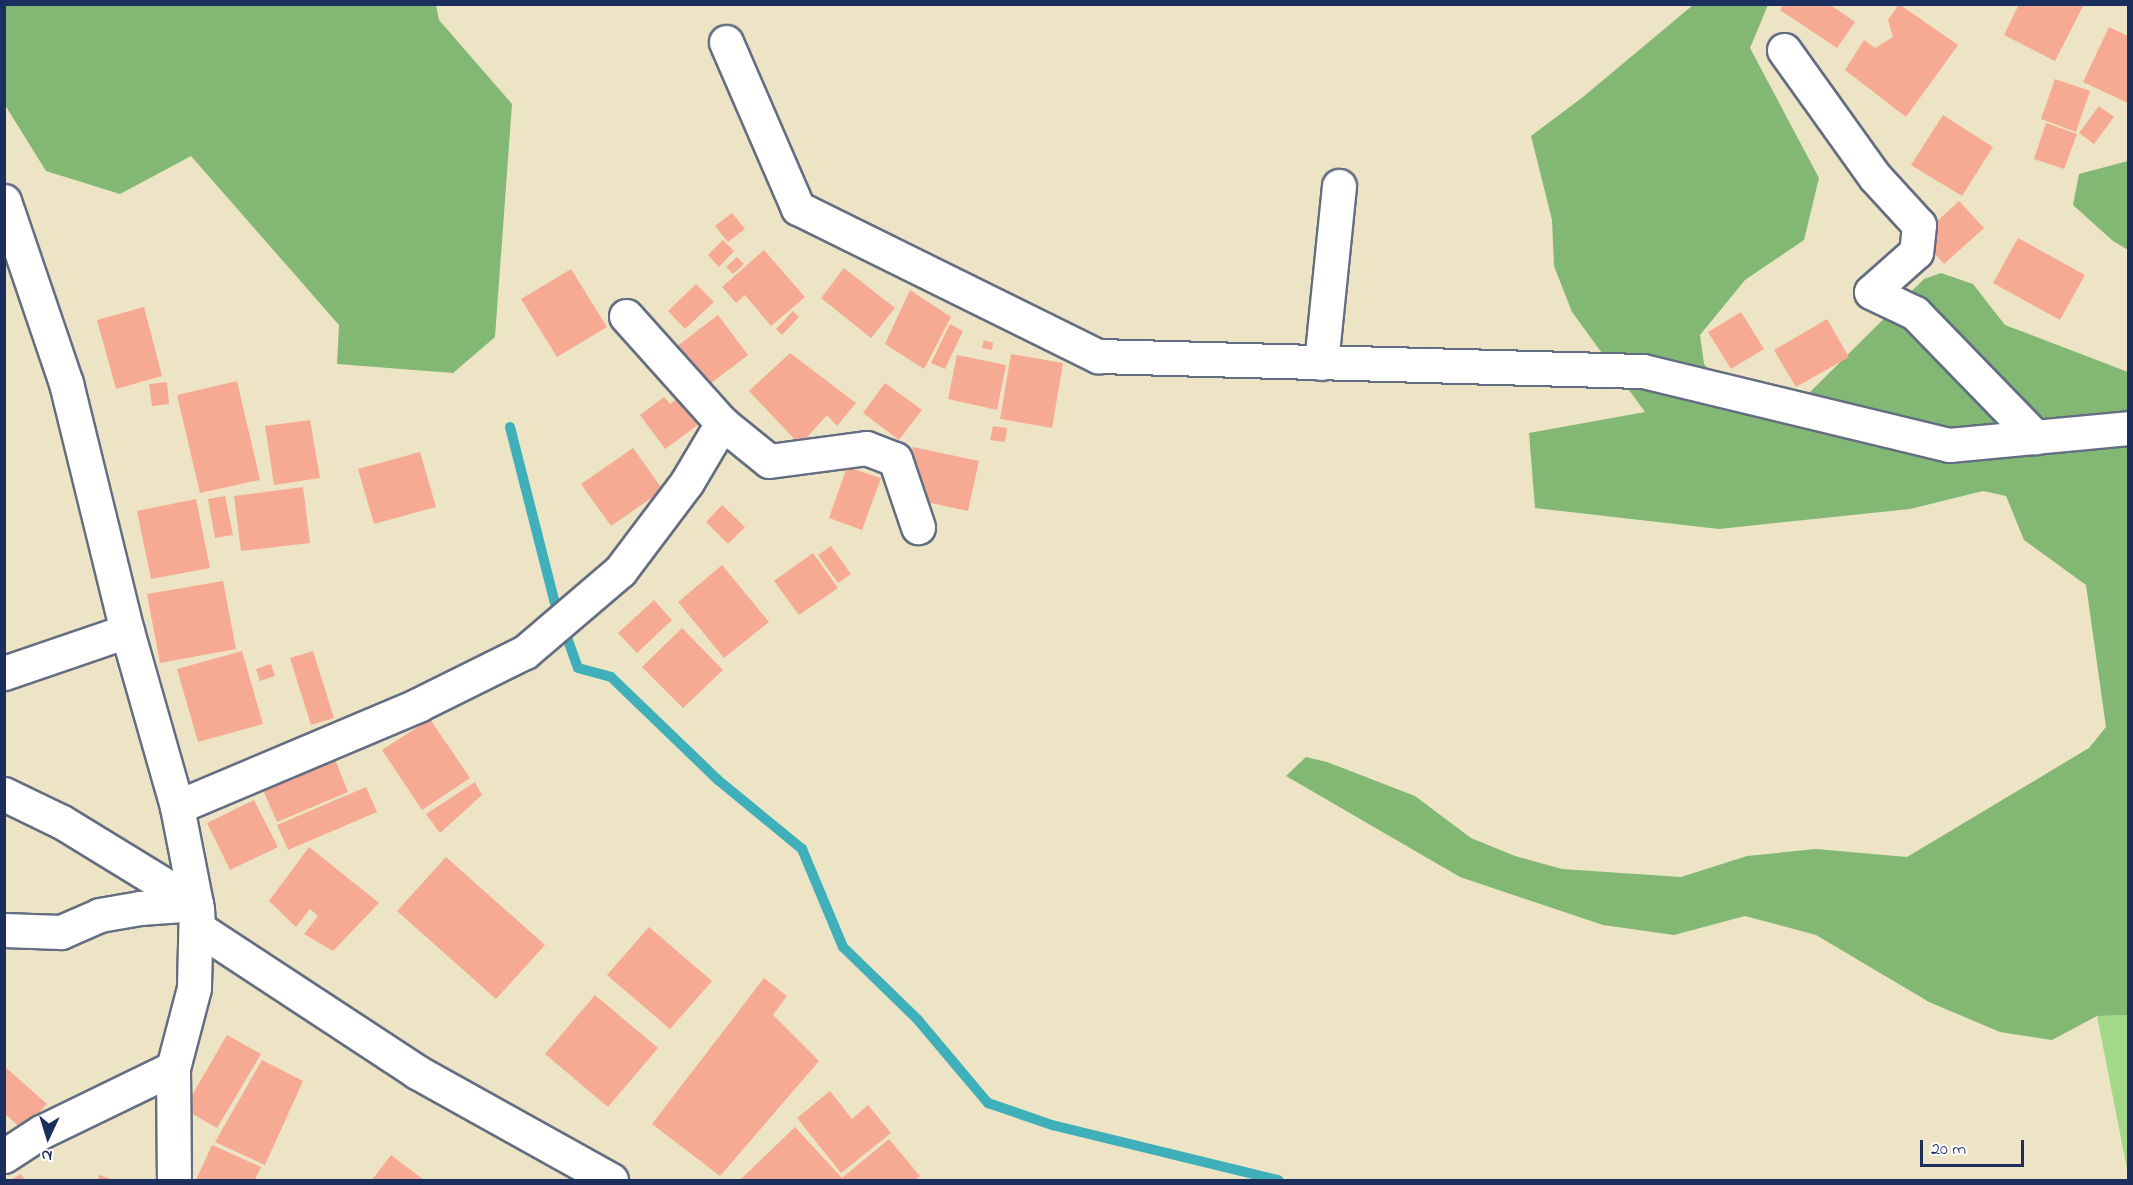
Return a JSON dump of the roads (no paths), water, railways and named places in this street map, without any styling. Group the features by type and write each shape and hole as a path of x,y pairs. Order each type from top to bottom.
{"street":[{"path":"726,42 798,208 1098,356 1643,371 1949,445 2128,428"},
{"path":"1784,50 1875,177 1919,225 1916,252 1871,292 1916,313 2035,437"},
{"path":"1321,363 1339,186"},
{"path":"4,201 66,383 127,631 177,807 196,904 198,928 417,1072 611,1180"},
{"path":"626,316 722,423 769,461 866,448 895,459 918,527"},
{"path":"177,807 418,705 525,652 620,572 687,482 722,423"},
{"path":"4,673 127,631"},
{"path":"4,794 62,822 196,904"},
{"path":"4,930 61,932 100,915 140,908 196,904"},
{"path":"174,1180 173,1068 194,988 196,904"},
{"path":"4,1156 41,1132 173,1068"}],"waterway":[{"path":"510,427 556,608"},
{"path":"564,629 578,668 611,677 718,780 802,849 843,947 918,1020 988,1103 1052,1125 1278,1180"}]}
